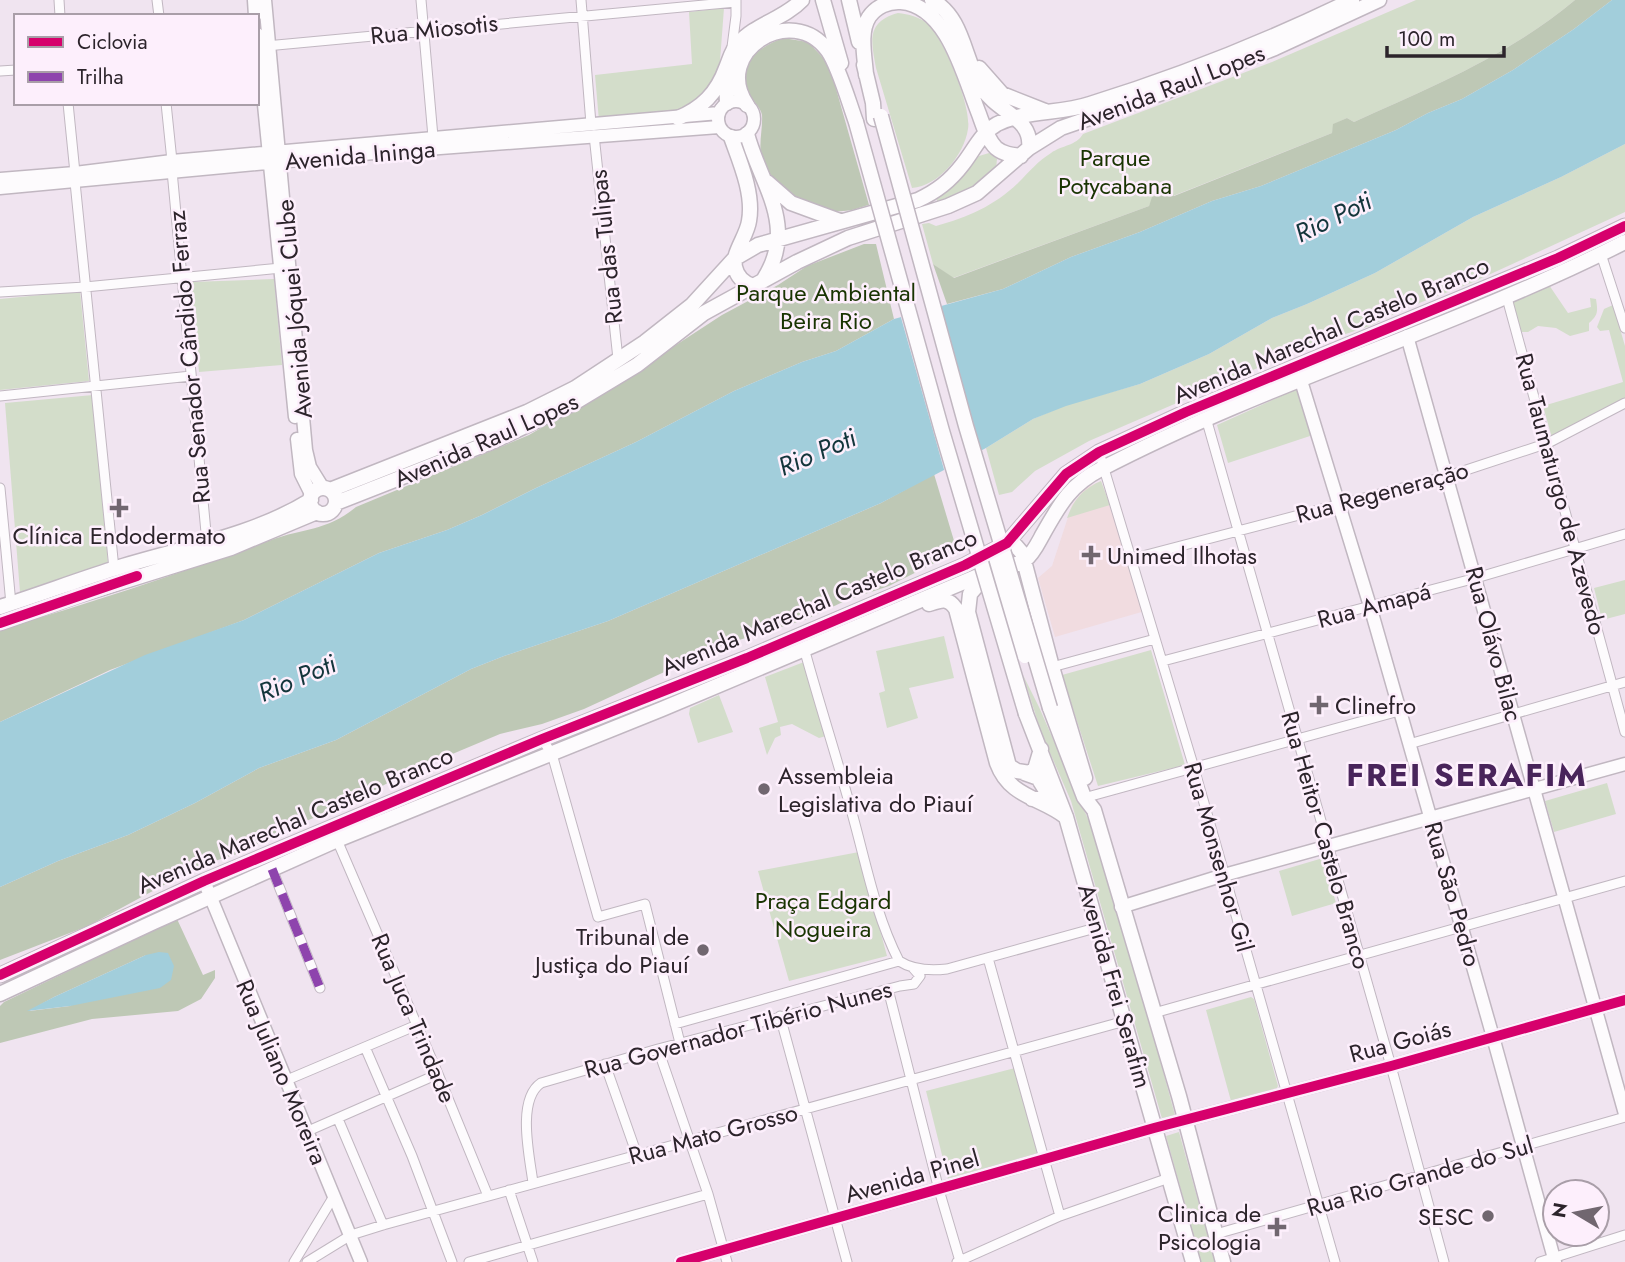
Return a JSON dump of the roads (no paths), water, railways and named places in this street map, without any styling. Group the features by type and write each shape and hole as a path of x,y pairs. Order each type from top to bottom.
{"main road":[{"path":"678,118 707,102 726,69 731,54 749,35 790,11 802,0"},
{"path":"823,0 856,122"},
{"path":"849,0 866,75"},
{"path":"866,75 863,32 867,20 883,5 899,1 918,6 932,15 950,43 986,132 995,147 1002,152 1025,152 1029,131 987,95 953,19 932,0"},
{"name":"Avenida Raul Lopes","path":"6,605 114,569 207,543 284,514 527,412 575,388 645,342 692,305 734,260 758,245 918,200 945,185 986,132 996,124 1014,117 1073,109 1122,93 1273,37 1352,0"},
{"name":"Avenida Raul Lopes","path":"0,623 99,588 231,548 321,498 494,441 574,403 637,365 705,313 824,248 966,199 990,184 1025,152 1061,128 1165,92 1275,48 1379,0"},
{"path":"747,105 741,97 736,76 745,54 769,33 790,29 818,40 829,52 856,122"},
{"path":"970,56 1003,94 1051,112"},
{"path":"723,108 726,69"},
{"name":"Avenida Frei Serafim","path":"866,75 1047,709 1084,797 1092,803 1185,1120 1223,1262"},
{"path":"953,176 973,134 975,123 968,85"},
{"name":"Avenida Frei Serafim","path":"856,122 946,444 1027,714 1066,817 1193,1262"},
{"path":"725,132 739,159 750,211 745,237 734,260 739,277 758,283 777,255 778,238 774,206 747,134"},
{"path":"766,181 791,203 842,221"},
{"name":"Avenida Marechal Castelo Branco","path":"0,994 272,869 552,754 965,565 1007,543 1066,474 1100,452 1186,412 1407,336 1507,298 1625,226"},
{"name":"Avenida Marechal Castelo Branco","path":"750,664 803,648 989,571 1024,560 1032,553 1059,505 1072,489 1104,467 1299,373 1561,265 1601,254 1625,242"},
{"path":"1007,543 1018,547 1024,560 1092,803"},
{"path":"989,571 970,594 967,629 1000,770 1005,778 1027,797 1066,817"},
{"path":"891,613 950,601 967,629 1009,766 1031,776"},
{"name":"Avenida Marechal Castelo Branco","path":"0,975 204,881 542,739 736,670"},
{"path":"1027,797 1041,749"},
{"path":"372,810 377,824"},
{"path":"106,924 113,941"}],"street":[{"name":"Avenida Jóquei Clube","path":"265,0 261,43 306,450 321,498"},
{"path":"421,0 433,137"},
{"name":"Rua das Tulipas","path":"581,0 618,359"},
{"name":"Rua Miosotis","path":"261,43 736,1"},
{"path":"731,54 735,35 736,1"},
{"path":"737,101 747,105 754,119 747,134 725,132 723,108 737,101"},
{"path":"68,105 114,569"},
{"name":"Rua Senador Cândido Ferraz","path":"166,105 207,543"},
{"name":"Avenida Ininga","path":"0,188 172,166 593,130 678,118 723,108"},
{"name":"Avenida Ininga","path":"275,158 433,137 593,130 725,132"},
{"name":"Avenida Jóquei Clube","path":"275,158 281,268 301,474 321,498"},
{"name":"Avenida Ininga","path":"0,179 75,178"},
{"path":"1601,254 1623,310 1625,328"},
{"path":"0,292 85,287 281,268"},
{"name":"Rua Taumaturgo de Azevedo","path":"1507,298 1625,732"},
{"name":"Rua Olávo Bilac","path":"1407,336 1625,1115"},
{"name":"Rua São Pedro","path":"1299,373 1370,606 1554,1260"},
{"path":"0,396 94,384 191,376"},
{"name":"Rua Regeneração","path":"1131,559 1448,476 1548,443 1625,403"},
{"name":"Rua Heitor Castelo Branco","path":"1206,418 1422,1175 1444,1262"},
{"name":"Rua Monsenhor Gil","path":"1100,452 1163,661 1335,1262"},
{"path":"0,488 6,605"},
{"name":"Rua Amapá","path":"1163,661 1476,578 1625,534"},
{"path":"1052,667 1156,639"},
{"path":"803,648 852,811 876,904 886,936 898,961"},
{"path":"1409,744 1625,682"},
{"path":"1092,803 1194,768 1399,711"},
{"path":"542,739 552,754 598,917 645,904 681,1043"},
{"path":"1121,907 1224,875 1625,764"},
{"name":"Rua Juca Trindade","path":"337,841 488,1196"},
{"path":"272,869 320,988"},
{"name":"Rua Juliano Moreira","path":"204,881 361,1262"},
{"path":"1154,1013 1625,881"},
{"name":"Rua Governador Tibério Nunes","path":"913,968 940,970 1099,927"},
{"path":"988,958 1060,1216"},
{"name":"Rua Governador Tibério Nunes","path":"533,1184 526,1125 530,1098 535,1086 780,1016 914,984 919,981 919,972 898,961 675,1024"},
{"path":"888,989 958,1261 1060,1216 1169,1178"},
{"name":"Rua Goiás","path":"1154,1128 1391,1066 1625,1000"},
{"path":"780,1016 847,1262"},
{"name":"Rua Mato Grosso","path":"308,1261 351,1235 383,1225 1125,1021"},
{"path":"287,1080 417,1025"},
{"path":"365,1046 434,1211 452,1262"},
{"path":"658,1049 708,1194 727,1262"},
{"path":"605,1064 637,1155"},
{"path":"308,1131 438,1074"},
{"name":"Rua Rio Grande do Sul","path":"1216,1234 1523,1147 1625,1115"},
{"path":"338,1119 383,1225"},
{"name":"Avenida Pinel","path":"681,1262 1154,1128"},
{"path":"509,1190 533,1262"},
{"path":"469,1262 708,1194"},
{"path":"294,1262 334,1196"},
{"path":"1539,1262 1554,1260 1625,1236"},
{"path":"302,1250 301,1258 308,1261"}],"water":[{"name":"Rio Poti","path":"1612,0 1625,0 1625,144 1473,217 1375,273 1272,318 1209,354 1140,384 1033,419 986,448 881,503 608,621 471,669 336,740 259,768 128,835 58,861 0,887 0,722 145,655 244,620 379,553 482,515 636,442 734,391 802,362 836,351 894,319 1003,289 1071,257 1140,232 1212,201 1261,186 1396,130 1462,99 1513,70"},
{"path":"168,953 174,966 171,980 160,988 70,1006 27,1011 146,955"}],"place":[{"name":"Clínica Endodermato","path":"119,508"},
{"name":"Unimed Ilhotas","path":"1091,555"},
{"name":"Clinefro","path":"1319,705"},
{"name":"Assembleia Legislativa do Piauí","path":"764,789"},
{"name":"Tribunal de Justiça do Piauí","path":"703,950"},
{"name":"SESC","path":"1488,1216"},
{"name":"Clinica de Psicologia","path":"1277,1227"}],"district":[{"name":"FREI SERAFIM","path":"1467,775"}],"park label":[{"name":"Parque Potycabana","path":"1115,171"},
{"name":"Parque Ambiental Beira Rio","path":"826,306"},
{"name":"Praça Edgard Nogueira","path":"823,914"}]}
